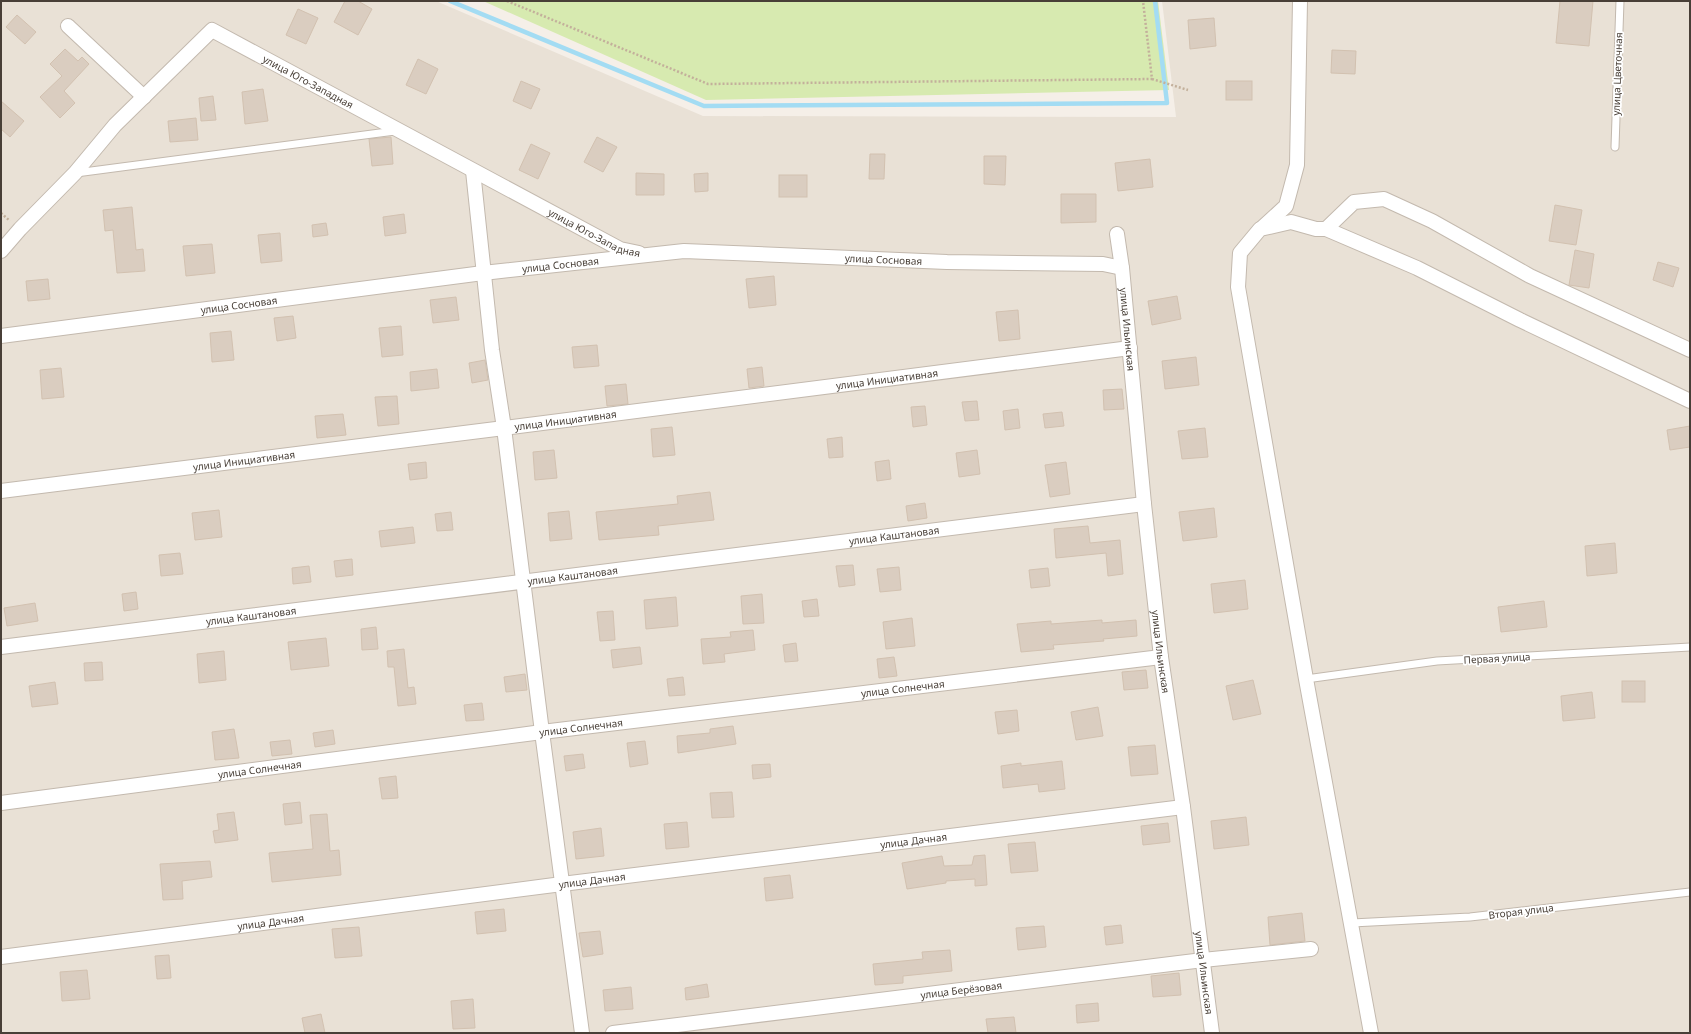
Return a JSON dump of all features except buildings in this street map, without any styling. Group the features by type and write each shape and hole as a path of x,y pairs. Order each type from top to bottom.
{"street":[{"path":"1300,1 1297,165 1286,206 1260,229 1240,253 1238,287 1306,679 1371,1033"},
{"path":"68,26 144,97"},
{"name":"улица Юго-Западная","path":"1,251 20,229 75,173 116,125 212,30 620,249 651,256"},
{"path":"473,171 492,350 504,428 582,1033"},
{"path":"1326,229 1354,202 1384,199 1432,221 1530,276 1690,350"},
{"path":"1260,229 1291,222 1316,229 1326,229 1417,268 1520,320 1690,401"},
{"name":"улица Ильинская","path":"1117,234 1122,268 1144,504 1161,657 1183,807 1212,1033"},
{"name":"улица Сосновая","path":"1,336 483,273 684,252 946,262 1103,264 1122,268"},
{"name":"улица Инициативная","path":"1,490 504,428 1130,348"},
{"name":"улица Каштановая","path":"1,647 1144,504"},
{"name":"улица Солнечная","path":"1,803 542,732 1161,657"},
{"name":"улица Дачная","path":"1,957 562,884 1183,807"},
{"name":"улица Берёзовая","path":"613,1033 1203,960 1311,949"}],"lane":[{"name":"улица Цветочная","path":"1615,147 1620,1"},
{"path":"75,173 397,130"},
{"name":"Первая улица","path":"1306,679 1437,661 1690,647"},
{"name":"Вторая улица","path":"1352,923 1470,917 1690,892"}],"path":[{"path":"507,1 708,84 1152,79 1188,90"},
{"path":"1143,1 1152,79"}],"shaded area":[{"path":"2,1 436,1 703,116 1176,117 1162,1 1690,1 1690,1033 1,1033"}],"green space":[{"path":"483,1 1158,1 1169,90 706,100"}],"waterway":[{"path":"450,1 704,106 1167,103 1155,1"}]}
